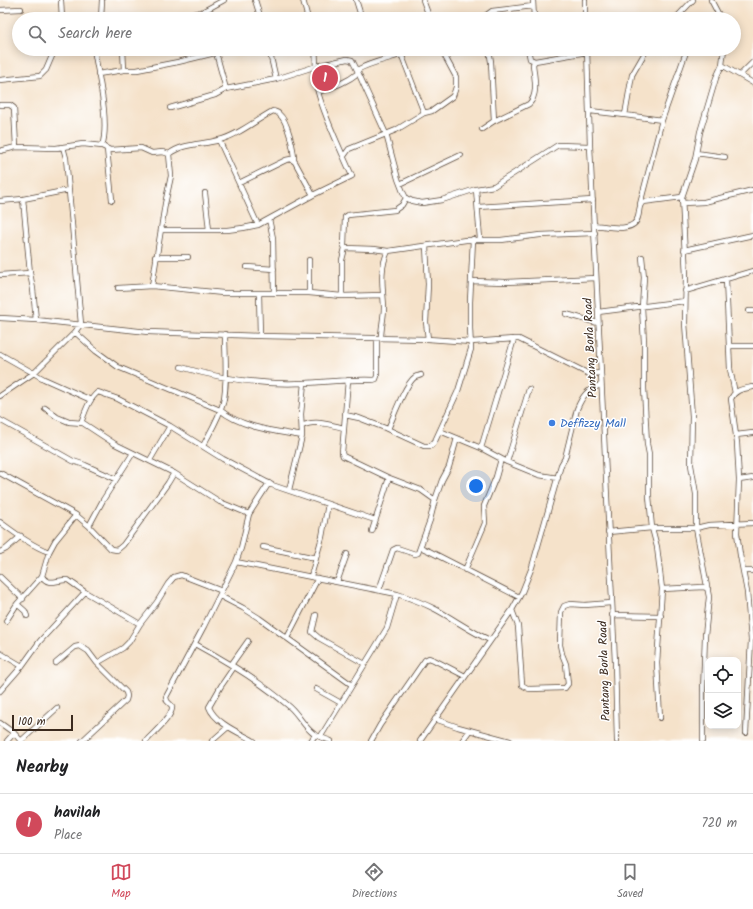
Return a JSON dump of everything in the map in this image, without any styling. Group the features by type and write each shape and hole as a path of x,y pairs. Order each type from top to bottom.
{"street":[{"path":"61,0 62,12"},
{"path":"101,12 102,0"},
{"path":"202,12 224,0"},
{"path":"255,0 259,12"},
{"path":"303,0 306,12"},
{"path":"356,0 360,12"},
{"path":"423,0 427,12"},
{"path":"533,0 533,12"},
{"path":"585,0 585,12"},
{"path":"682,12 693,0"},
{"path":"711,0 717,12"},
{"path":"491,12 533,6"},
{"path":"0,10 21,8"},
{"path":"0,80 40,76 46,70 52,56"},
{"path":"95,56 104,115 106,133 105,147 112,200"},
{"path":"123,56 124,70"},
{"path":"98,74 124,70 137,70 171,64 198,56"},
{"path":"216,56 223,84 226,89"},
{"path":"271,56 276,79"},
{"path":"161,230 209,230 243,228 258,225 312,195 352,176 334,136 318,92 315,56"},
{"path":"318,92 338,86 352,78 367,65 402,56 424,113"},
{"path":"344,156 348,149 396,130 424,113 432,111 453,96 456,87 456,77 446,56"},
{"path":"490,56 494,121"},
{"path":"529,56 530,59 535,61 559,56"},
{"name":"Pantang Borla Road","path":"587,56 617,741"},
{"path":"625,114 632,75 642,56"},
{"path":"594,225 624,228 632,225 638,218 640,204 662,120 685,56"},
{"path":"703,741 705,636 709,597 696,528 696,494 691,457 692,416 685,323 686,276 682,197 696,153 700,132 716,78 722,65 723,56"},
{"path":"170,108 215,95 226,89 276,79 316,66 350,59 354,62 386,134 400,184 406,198 422,203 442,200 476,189 494,186 558,145 590,146"},
{"path":"482,129 532,101 535,93 533,64 535,61"},
{"path":"740,75 753,62"},
{"path":"722,65 753,83"},
{"path":"0,105 10,105 14,108 16,147"},
{"path":"169,154 176,149 219,140 242,130 273,111 280,114 285,122 294,152 294,161 312,195"},
{"path":"590,111 625,114 662,120"},
{"path":"219,140 258,225"},
{"path":"0,152 16,147 63,147 83,144 115,150 141,148 152,153 163,152 169,154"},
{"path":"0,396 34,373 75,332 81,324 66,158 63,147"},
{"path":"696,153 725,157"},
{"path":"152,286 155,257 171,176 169,154"},
{"path":"400,184 460,154"},
{"path":"239,183 286,160 291,159 294,161"},
{"path":"476,189 480,239"},
{"path":"0,201 69,190"},
{"path":"683,203 704,202 753,190"},
{"path":"205,194 209,230"},
{"path":"640,204 643,202 682,197"},
{"path":"23,198 36,320"},
{"path":"342,296 342,260 345,248 345,217 348,214 395,210 402,206 406,198"},
{"path":"478,207 593,200"},
{"path":"269,219 273,238 274,293"},
{"path":"345,248 388,251 480,239 501,240 540,235 595,233"},
{"path":"684,250 753,235"},
{"path":"345,415 359,418 388,429 424,446 430,446 435,441 458,391 471,349 470,328 473,240"},
{"path":"426,246 428,284 426,322 428,339"},
{"path":"181,367 254,382 304,383 376,379 379,338 384,308 382,274 388,251"},
{"path":"155,257 188,258"},
{"path":"642,257 644,277 642,307 645,406 649,454 649,496 652,528 657,547 662,589 657,663 660,718"},
{"path":"309,260 309,293"},
{"path":"247,267 274,269"},
{"path":"685,291 753,271"},
{"path":"0,275 30,273"},
{"path":"471,281 506,282 596,278"},
{"path":"726,279 730,369 735,393"},
{"path":"118,288 152,286 223,293 309,293 342,296 383,295"},
{"path":"258,293 260,336"},
{"path":"598,312 685,301"},
{"path":"566,314 598,323"},
{"path":"0,318 81,324 148,332 428,339 471,342 514,339 519,340 589,374 601,373"},
{"path":"75,332 87,344 118,367 220,410 244,423 302,436"},
{"path":"203,446 223,402 225,377 225,334"},
{"path":"481,448 514,339"},
{"path":"729,346 753,346"},
{"path":"0,354 44,379 91,400"},
{"path":"388,429 403,394 411,382 415,378 421,376"},
{"path":"348,380 343,456 389,478 422,490 435,500"},
{"path":"289,490 302,436 301,414 304,383"},
{"path":"420,741 512,610 519,597 532,567 572,426 582,398 590,389 601,385"},
{"path":"746,733 751,640 744,571 736,533 739,480 736,435 731,399 735,393 743,388 753,387"},
{"path":"507,462 529,389"},
{"path":"81,422 91,400 98,392 118,399 170,426 223,458 269,483 375,520"},
{"path":"45,408 57,417 69,422 81,422 115,444 174,473 214,499 249,514"},
{"path":"0,420 73,461 116,479"},
{"path":"302,426 308,422 314,422 344,428"},
{"path":"150,460 170,426"},
{"path":"440,431 539,475 558,478"},
{"path":"736,435 753,433"},
{"path":"379,590 393,550 397,548 417,554 430,520 442,480 449,467 457,438"},
{"path":"90,526 116,479 133,453"},
{"path":"465,570 485,523 484,506 496,477 501,459"},
{"path":"0,473 76,515 90,526 111,549 117,550 123,545 174,473"},
{"path":"372,531 389,478"},
{"path":"739,480 753,478"},
{"path":"146,741 169,717 173,710 166,697 220,596 241,548 249,514 269,483"},
{"path":"311,576 322,537 328,504"},
{"path":"6,621 22,599 42,576 55,541 76,515"},
{"path":"0,522 43,550 50,552"},
{"path":"608,532 652,528 696,528 753,523"},
{"path":"0,552 6,549 21,536"},
{"path":"263,547 316,558"},
{"path":"420,547 519,597"},
{"path":"337,582 347,554"},
{"path":"236,562 397,594 419,601 474,633 490,640"},
{"path":"744,571 753,571"},
{"path":"97,663 123,648 129,642 168,584 178,575 181,574 222,591"},
{"path":"42,576 50,582 68,580 85,592 140,624"},
{"path":"0,577 22,599"},
{"path":"287,638 318,578"},
{"path":"662,589 704,587 708,589"},
{"path":"0,691 22,666 40,641 85,592"},
{"path":"321,736 387,628 397,594"},
{"path":"220,596 243,608 352,685"},
{"path":"512,610 518,626 522,685 530,689 565,688 567,686 568,679 566,664 560,646 561,612 564,606 570,604 585,605 611,603"},
{"path":"18,604 25,611 27,616"},
{"path":"316,615 312,632 319,638 365,664"},
{"path":"612,615 661,616"},
{"path":"248,640 209,707 211,713 228,727 254,741"},
{"path":"195,644 254,680 289,706 300,716 306,726 315,735 331,741"},
{"path":"56,663 75,647 80,646 88,651 97,663 126,692 126,700 82,741"},
{"path":"0,653 22,666"},
{"path":"371,741 380,725 425,660 429,658 434,660 465,676"},
{"path":"316,690 341,703"},
{"path":"0,723 14,733 21,741 57,708"},
{"path":"435,719 494,739 510,741"},
{"path":"212,741 228,727"},
{"path":"462,741 470,730"},
{"path":"7,741 14,733"},
{"path":"311,741 315,735"}],"place":[{"name":"havilah","path":"325,78"},
{"name":"Deffizzy Mall","path":"552,423"}]}
